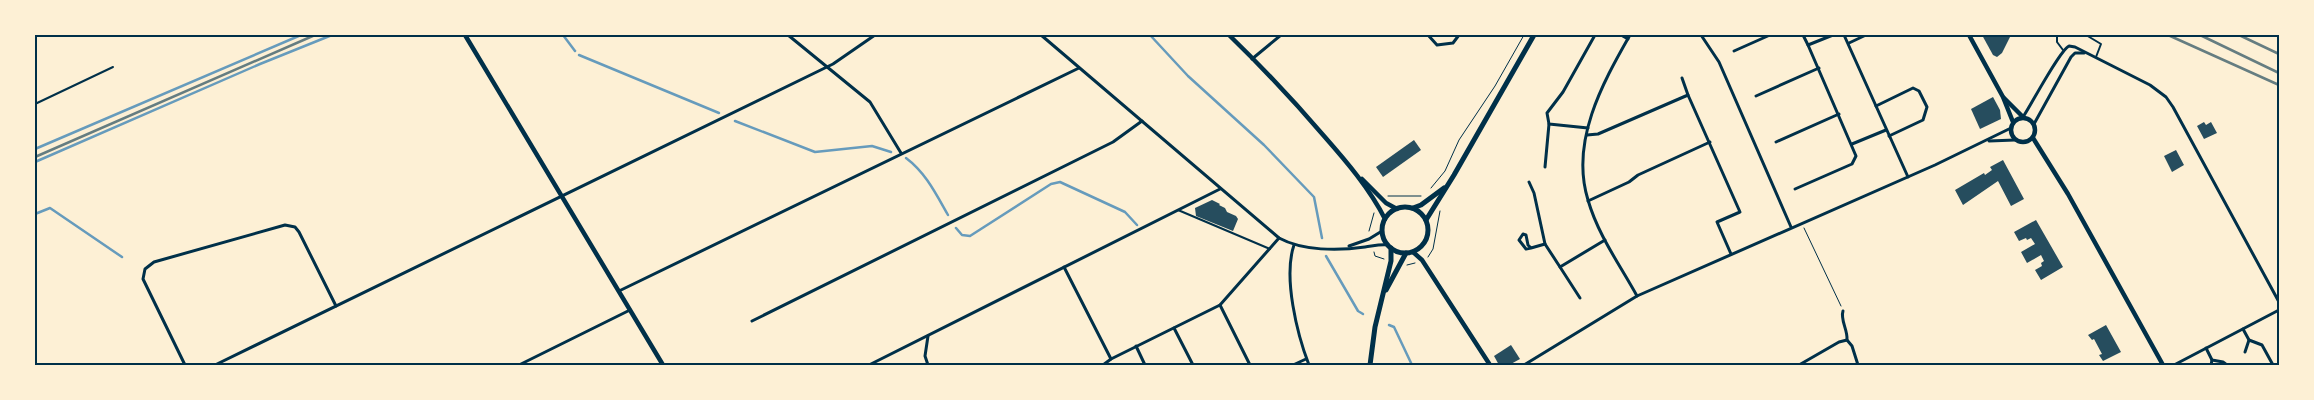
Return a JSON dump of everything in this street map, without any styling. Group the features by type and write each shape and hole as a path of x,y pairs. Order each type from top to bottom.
{"main road":[{"path":"1426,220 1534,35"},
{"path":"1370,365 1374,326 1391,261 1390,246 1382,231 1385,219 1397,209 1421,206 1448,185"},
{"path":"1390,246 1406,253 1413,252 1424,244 1427,238 1428,226 1426,220 1413,208"},
{"path":"1381,300 1406,253"}],"street":[{"path":"465,35 664,365"},
{"path":"788,35 870,102 901,153"},
{"path":"215,365 827,67 874,35"},
{"path":"1042,35 1279,238 1294,245 1311,247 1390,246"},
{"path":"1229,35 1297,105 1354,171 1386,203 1397,209"},
{"path":"1252,59 1281,35"},
{"path":"1428,35 1437,45 1453,43 1459,35"},
{"path":"1545,166 1548,110 1563,92 1595,35"},
{"path":"1621,35 1629,37 1598,96 1588,128 1584,175 1588,201 1605,240 1637,296"},
{"path":"1701,35 1719,62 1791,227"},
{"path":"1734,51 1770,35"},
{"path":"1795,189 1852,164 1856,156 1804,35"},
{"path":"1808,45 1833,35"},
{"path":"1844,35 1908,176"},
{"path":"1849,43 1866,35"},
{"path":"1969,35 2003,97 2013,122 2011,128 2016,140"},
{"path":"2013,122 2023,117 2063,50 2072,46 2150,84 2170,102 2279,302"},
{"path":"2034,124 2070,57 2076,53 2089,54"},
{"path":"619,291 1079,68"},
{"path":"1756,96 1819,68"},
{"path":"1682,78 1740,212 1717,222 1731,254"},
{"path":"1876,106 1914,88 1919,91 1927,107 1922,121 1889,136"},
{"path":"1587,135 1598,134 1688,95"},
{"path":"1986,142 2016,140 2025,142 2033,138 2036,131 2030,119 2023,117 2003,97"},
{"path":"1776,142 1839,114"},
{"path":"752,321 1113,142 1142,121"},
{"path":"1548,124 1588,128"},
{"path":"1524,365 1637,296 1986,142 2011,128"},
{"path":"1852,144 1886,130"},
{"path":"2033,138 2068,194 2162,365"},
{"path":"1588,201 1629,182 1638,175 1710,142"},
{"path":"1354,171 1385,219"},
{"path":"1529,182 1534,193 1545,244 1580,298"},
{"path":"869,365 1220,189"},
{"path":"185,365 143,280 145,269 154,262 290,225 299,232 336,306"},
{"path":"1345,248 1369,239 1382,231"},
{"path":"1531,248 1528,245 1526,235 1523,234 1519,240 1526,249 1531,248 1545,244"},
{"path":"1106,364 1111,358 1220,305 1279,238"},
{"path":"1560,267 1605,240"},
{"path":"1294,245 1292,254 1292,300 1309,365"},
{"path":"1413,252 1422,260 1490,365"},
{"path":"1064,267 1111,358"},
{"path":"1220,305 1250,365"},
{"path":"519,365 630,310"},
{"path":"1842,310 1847,340 1850,342 1858,365"},
{"path":"2174,365 2279,310"},
{"path":"1174,328 1193,365"},
{"path":"2243,329 2249,340 2262,345 2273,365"},
{"path":"928,336 925,356 928,365"},
{"path":"1799,365 1839,342 1847,340"},
{"path":"2245,352 2249,340"},
{"path":"1136,346 1145,365"},
{"path":"2206,348 2212,360 2211,365"},
{"path":"1293,365 1306,359"},
{"path":"2212,360 2223,362 2227,365"}],"lane":[{"path":"2057,35 2057,42 2063,50"},
{"path":"2086,35 2101,44 2096,57"},
{"path":"35,104 112,67"},
{"path":"1178,210 1270,249"}],"path":[{"path":"1430,190 1445,171 1459,140 1495,86 1524,35"},
{"path":"1384,195 1425,196"},
{"path":"1433,250 1440,212 1436,208"},
{"path":"1368,235 1374,210"},
{"path":"1803,228 1842,310"},
{"path":"1373,249 1375,256 1388,260"}],"building":[{"path":"1982,35 2011,35 2002,53 1997,57 1993,55"},
{"path":"1993,97 2000,110 2001,119 1980,129 1971,109"},
{"path":"2204,122 2206,125 2211,122 2217,133 2204,139 2197,126"},
{"path":"1414,140 1421,150 1383,177 1376,167"},
{"path":"2176,150 2184,165 2172,172 2164,156"},
{"path":"2003,160 2024,199 2011,206 1998,181 1963,205 1955,190 1984,173 1985,175 1992,170 1990,167"},
{"path":"1212,200 1225,208 1227,212 1236,216 1238,219 1233,231 1196,216 1195,208"},
{"path":"2036,220 2063,267 2041,280 2035,270 2042,266 2041,263 2044,261 2041,255 2027,263 2021,252 2035,244 2031,238 2019,241 2014,232"},
{"path":"2106,325 2121,352 2103,361 2099,355 2102,354 2094,339 2092,340 2088,335"},
{"path":"1511,345 1520,359 1509,365 1499,365 1494,356"}],"waterway":[{"path":"35,149 301,35"},
{"path":"35,162 260,64 332,35"},
{"path":"563,35 575,51"},
{"path":"1150,35 1188,76 1264,145 1314,197 1322,238"},
{"path":"579,55 719,113"},
{"path":"735,121 815,152 872,146 891,152"},
{"path":"906,158 925,177 948,215"},
{"path":"956,228 962,235 970,236 1051,184 1060,182 1125,212 1137,225"},
{"path":"35,214 50,208 122,257"},
{"path":"1326,256 1358,311 1363,314"},
{"path":"1389,325 1394,327 1412,365"}],"railway":[{"path":"35,157 315,35"},
{"path":"2168,35 2279,85"},
{"path":"2200,35 2279,73"},
{"path":"2239,35 2279,54"}]}
